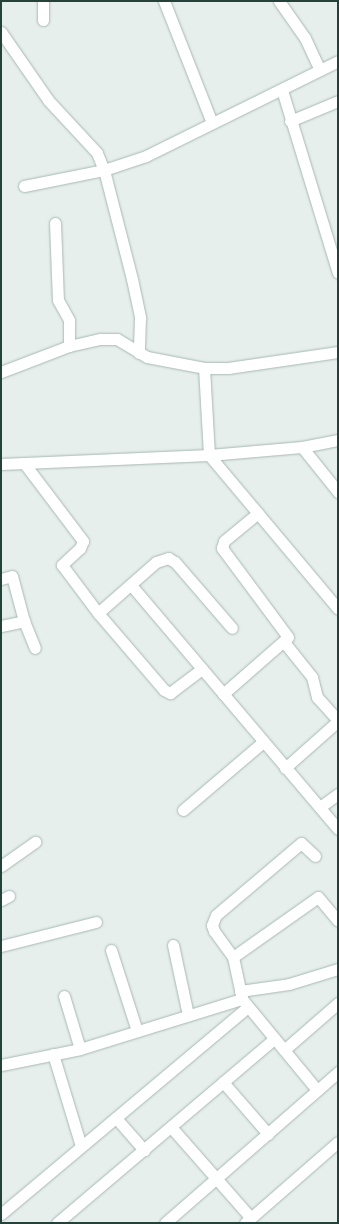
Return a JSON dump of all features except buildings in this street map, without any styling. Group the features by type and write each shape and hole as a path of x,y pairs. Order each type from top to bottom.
{"street":[{"path":"43,1 43,20"},
{"path":"164,1 212,123"},
{"path":"279,1 305,38 320,70"},
{"path":"1,32 48,100 91,145 104,170 138,303 139,353"},
{"path":"24,186 104,170 146,156 338,61"},
{"path":"282,90 290,121 335,252 338,273"},
{"path":"290,121 338,101"},
{"path":"55,223 58,300 69,320 69,346"},
{"path":"1,372 69,346 109,338 117,339 139,353 204,368 228,368 338,352"},
{"path":"204,368 209,455 338,609"},
{"path":"1,464 209,455 302,447 338,440"},
{"path":"302,447 338,492"},
{"path":"24,463 83,541 80,548 62,565 98,613 166,693 174,691 202,669"},
{"path":"223,694 284,642 287,634 222,548 224,541 258,513"},
{"path":"98,613 156,562 171,559 232,628"},
{"path":"1,579 12,576 24,621 35,648"},
{"path":"131,585 338,829"},
{"path":"1,626 24,621"},
{"path":"284,642 312,677 317,697 338,720 285,768"},
{"path":"183,810 263,742"},
{"path":"320,807 338,794"},
{"path":"1,866 35,842"},
{"path":"315,856 301,843 212,920 214,931 233,957 243,999 274,1040 317,1090"},
{"path":"233,957 318,897 338,921"},
{"path":"1,946 96,922"},
{"path":"172,946 188,1015"},
{"path":"111,950 137,1031"},
{"path":"1,1066 80,1048 338,969"},
{"path":"64,996 80,1048"},
{"path":"1,1214 116,1118 243,999"},
{"path":"284,1050 338,1003"},
{"path":"57,1223 274,1040"},
{"path":"53,1054 81,1146"},
{"path":"165,1223 338,1072"},
{"path":"223,1082 268,1134"},
{"path":"116,1118 144,1150"},
{"path":"170,1127 217,1179 248,1220 338,1142"}]}
